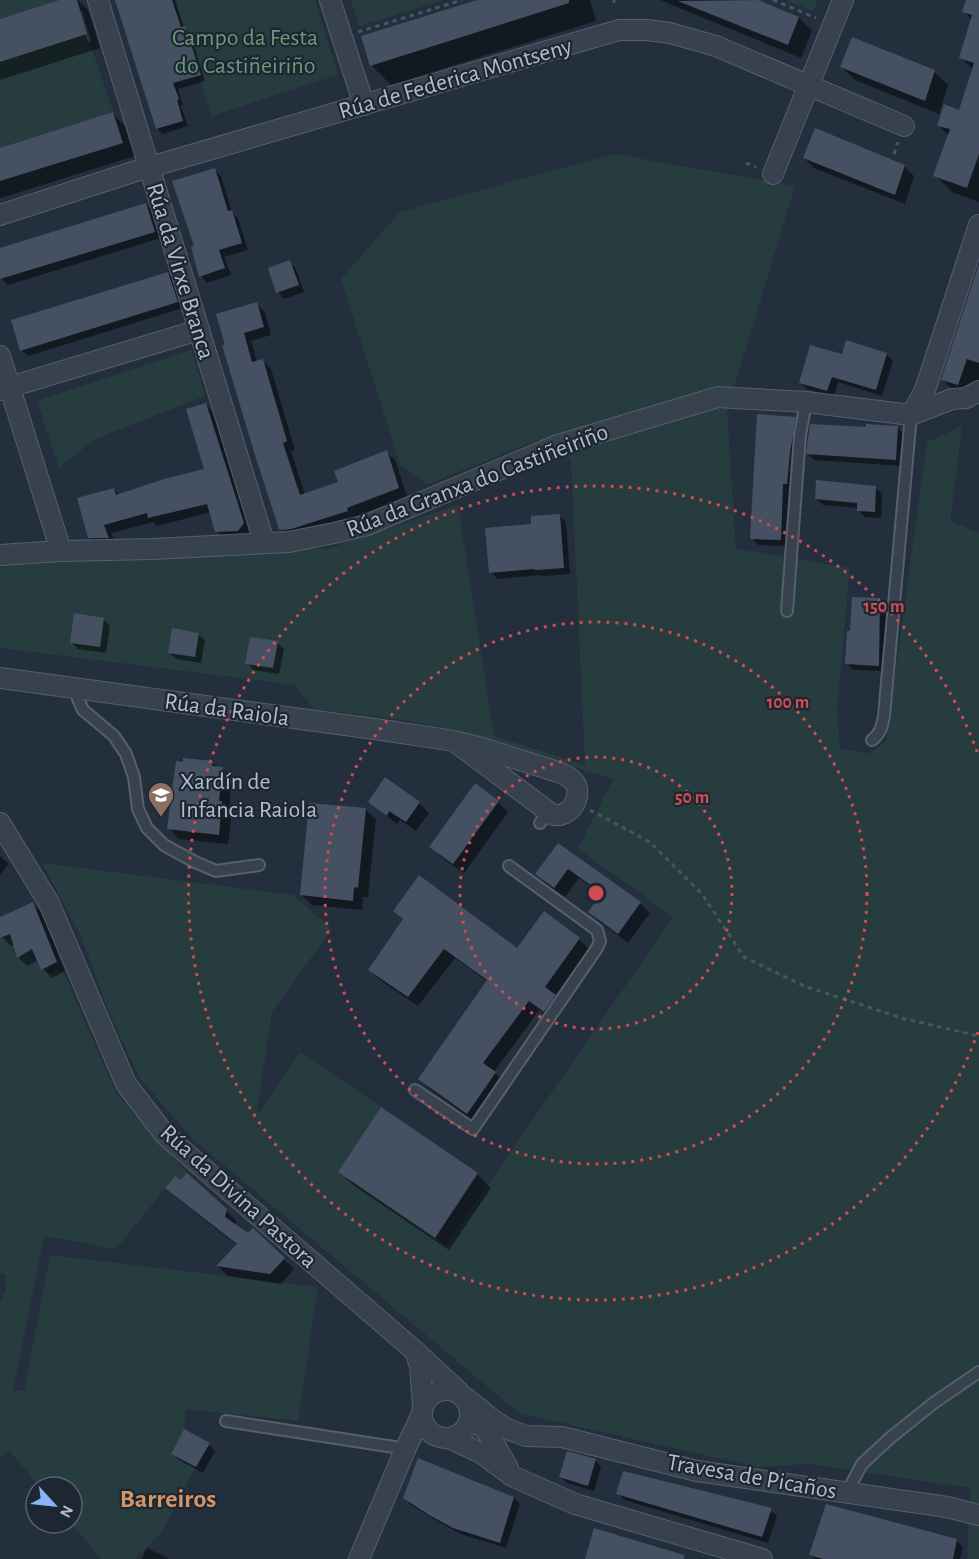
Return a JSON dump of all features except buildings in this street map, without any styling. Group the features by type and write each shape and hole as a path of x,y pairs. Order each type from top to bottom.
{"street":[{"name":"Rúa da Virxe Branca","path":"98,0 264,542"},
{"path":"330,0 364,105"},
{"path":"773,174 843,0"},
{"name":"Rúa de Federica Montseny","path":"0,214 619,30 670,33 716,46 904,126"},
{"path":"911,415 925,390 979,225"},
{"path":"5,388 199,330"},
{"path":"0,356 5,388 60,551"},
{"name":"Rúa da Granxa do Castiñeiriño","path":"0,555 289,542 334,533 367,525 558,445 718,397 806,402 911,415"},
{"path":"911,415 952,399 975,397"},
{"name":"Rúa da Raiola","path":"0,678 454,741 566,776 577,787 575,802 567,813 544,818 454,741"},
{"name":"Rúa da Divina Pastora","path":"0,823 49,903 126,1084 166,1136 415,1351 465,1402"},
{"path":"415,1351 420,1366 422,1410 427,1428 481,1453 509,1471 575,1504 762,1559"},
{"path":"358,1559 422,1410 433,1393 441,1389 450,1389 465,1402 488,1433 509,1471"},
{"path":"405,1450 441,1436 457,1436 464,1431 469,1424 465,1402"},
{"name":"Travesa de Picaños","path":"465,1402 507,1428 526,1436 562,1437 697,1471 947,1507 979,1515"},
{"path":"509,1471 508,1454 514,1445 526,1436"}],"lane":[{"path":"787,610 800,435 806,402"},
{"path":"872,740 879,735 885,716 911,415"},
{"path":"77,688 78,699 83,710 114,736 126,754 134,777 138,809 147,828 164,845 216,871 259,865"},
{"path":"415,1090 473,1129 600,941 597,930 509,866"},
{"path":"847,1492 862,1464 890,1438 935,1402 979,1372"},
{"path":"226,1421 405,1450"}],"path":[{"path":"355,33 462,0"},
{"path":"773,0 818,18"},
{"path":"575,802 651,842 702,894 744,957 804,986 905,1019 979,1036"}],"green space":[{"path":"0,0 59,0 0,19"},
{"name":"Campo da Festa do Castiñeiriño","path":"176,0 315,0 338,75 211,116"},
{"path":"351,0 444,0 359,26"},
{"path":"786,0 818,0 813,11"},
{"path":"87,34 113,112 0,148 0,62"},
{"path":"614,154 795,186 727,411 736,549 850,568 837,709 840,749 870,753 886,741 927,442 962,426 950,521 979,533 979,1559 967,1559 970,1488 810,1464 757,1467 519,1413 194,1140 140,1079 109,1013 81,936 42,863 293,895 332,929 272,1012 257,1110 260,1112 300,1052 381,1107 338,1172 446,1245 673,917 578,849 613,779 467,735 411,721 314,709 295,685 0,648 0,562 330,548 458,505 494,736 585,765 571,460 538,440 427,485 400,464 341,279 400,212"},
{"path":"192,350 205,396 103,436 91,442 59,468 37,401"},
{"path":"10,934 17,957 32,949 41,970 46,968 49,974 59,969 66,978 116,1093 187,1173 180,1180 175,1176 116,1249 44,1236 13,1390 24,1391 50,1255 318,1287 298,1421 186,1409 184,1429 171,1454 196,1467 162,1532 135,1559 101,1559 81,1535 84,1535 84,1475 30,1475 9,1450 0,1458 0,1302 6,1289 5,1275 0,1273 1,938"}],"place":[{"name":"Xardín de Infancia Raiola","path":"161,818"}],"district":[{"name":"Barreiros","path":"168,1498"}]}
